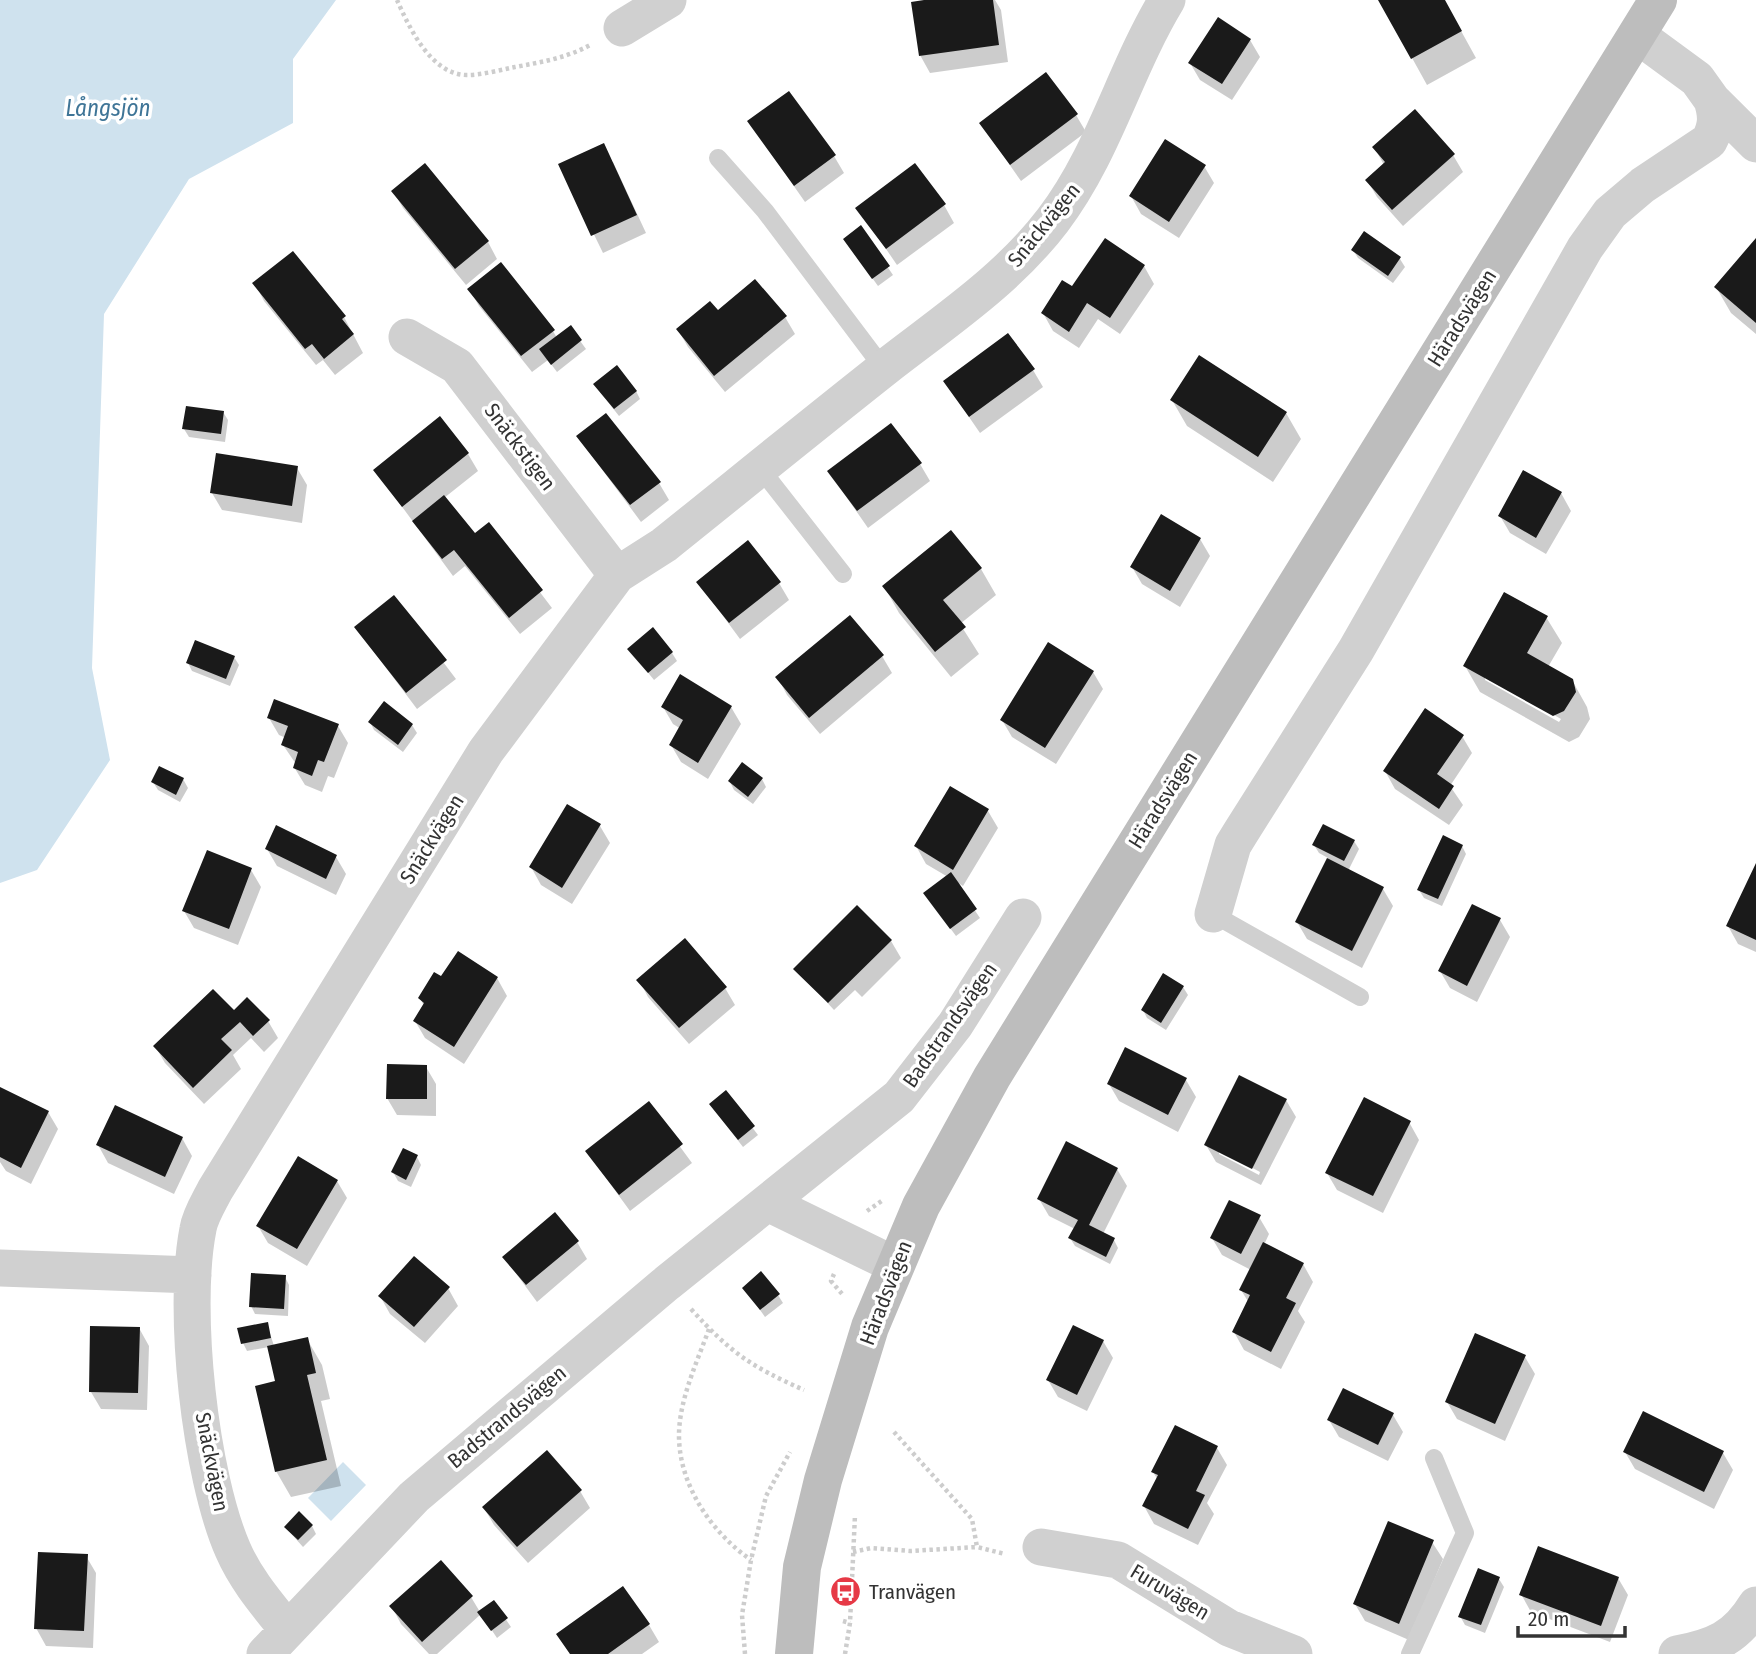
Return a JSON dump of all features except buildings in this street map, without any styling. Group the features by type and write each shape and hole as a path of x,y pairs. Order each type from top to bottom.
{"street":[{"path":"622,28 668,0"},
{"name":"Snäckvägen","path":"276,1642 233,1549 220,1510 204,1438 195,1357 193,1276 198,1226 215,1190 485,751 617,575 664,545 1003,275 1053,220 1094,155 1146,35 1167,0"},
{"name":"Häradsvägen","path":"794,1654 802,1567 824,1480 870,1327 921,1206 992,1077 1658,0"},
{"path":"1637,35 1690,73 1712,100 1756,144"},
{"path":"1213,914 1233,845 1356,650 1585,248 1610,213 1643,185 1709,141 1715,129 1716,115 1712,100"},
{"name":"Snäckstigen","path":"407,337 457,366 617,575"},
{"name":"Badstrandsvägen","path":"276,1642 414,1497 667,1283 899,1097 954,1025 1023,918"},
{"path":"768,1202 895,1265"},
{"path":"0,1268 193,1276"},
{"name":"Furuvägen","path":"1041,1547 1118,1560 1229,1628 1294,1654"},
{"path":"1677,1654 1704,1649 1742,1628 1756,1605"}],"lane":[{"path":"718,158 765,211 884,369"},
{"path":"760,468 843,574"},
{"path":"1213,914 1256,941 1360,998"},
{"path":"1410,1654 1465,1533 1434,1458"}],"path":[{"path":"397,0 413,35 453,73 467,75 570,56 622,28"},
{"path":"667,1283 709,1329 753,1367 804,1390"},
{"path":"709,1329 686,1393 679,1433 682,1452 688,1480 714,1530 751,1560"},
{"path":"894,1432 972,1519 977,1547"},
{"path":"853,1552 871,1548 910,1551 977,1547 1034,1562 1040,1555 1041,1547"},
{"path":"843,1620 850,1623"}],"water":[{"name":"Långsjön","path":"0,0 336,0 293,59 293,123 189,179 104,314 92,668 110,760 37,870 0,883"},
{"path":"343,1462 366,1485 331,1521 308,1498"}],"place":[{"name":"Tranvägen","path":"846,1592"}]}
